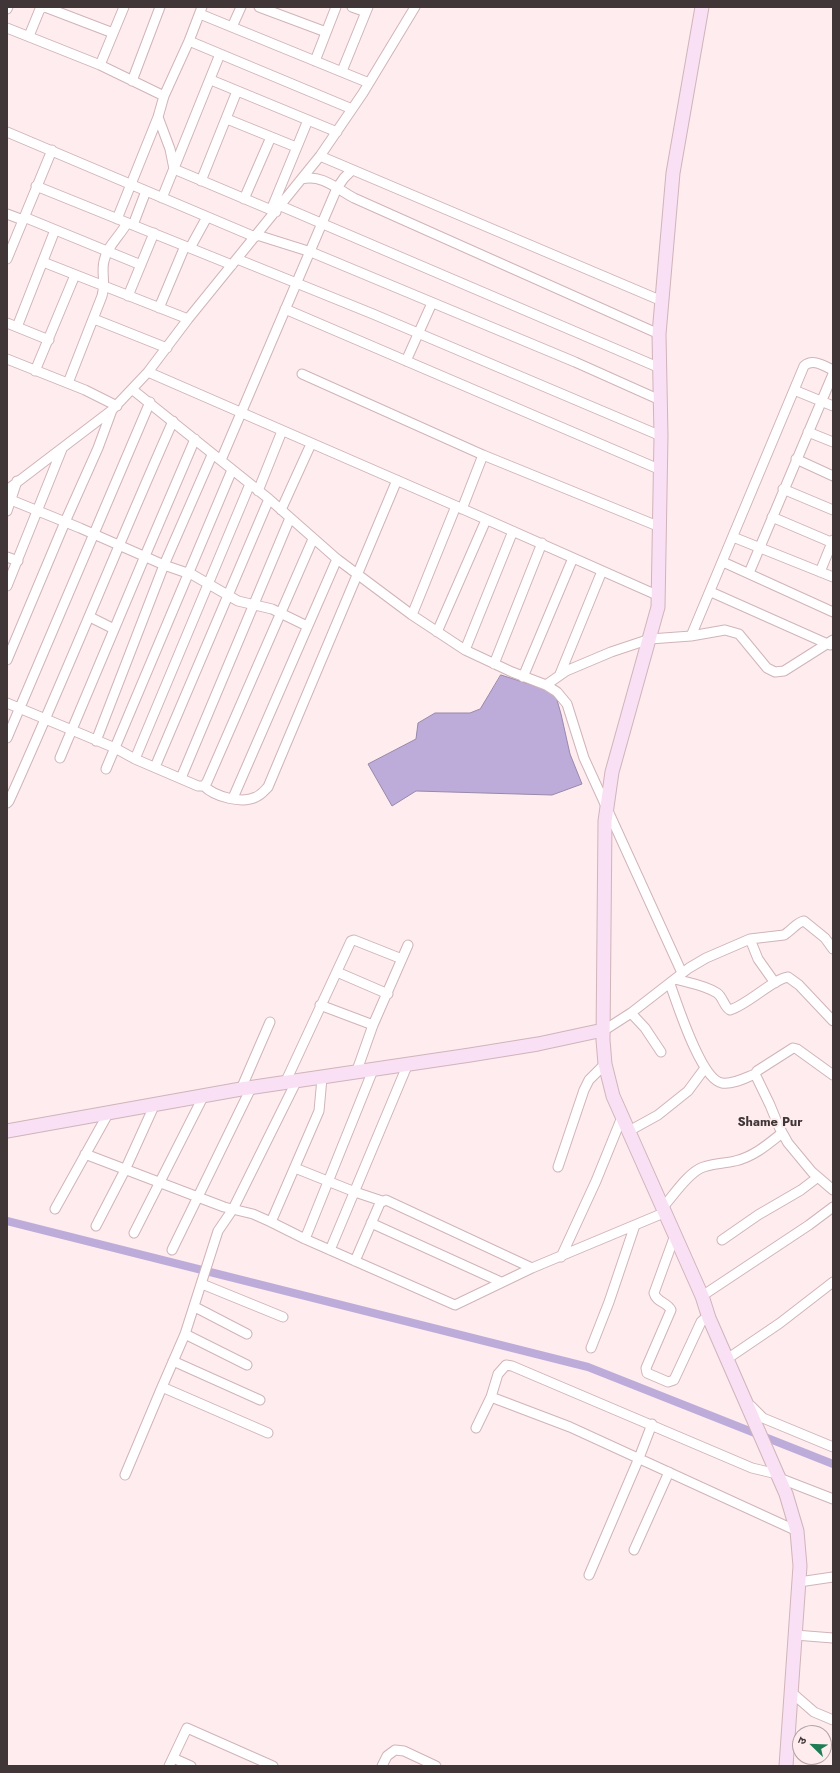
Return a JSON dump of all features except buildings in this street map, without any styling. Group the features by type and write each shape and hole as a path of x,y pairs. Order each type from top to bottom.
{"street":[{"path":"29,36 40,9 45,7 113,34"},
{"path":"100,65 124,7"},
{"path":"132,81 160,7"},
{"path":"232,27 241,7"},
{"path":"259,7 271,9 326,32"},
{"path":"315,61 336,7"},
{"path":"342,71 366,10 352,7"},
{"path":"7,490 115,408 133,390 188,319 320,156 369,83 416,7"},
{"path":"702,7 673,173 659,334 661,436 659,596 656,617 612,772 606,806 603,1031 605,1064 613,1096 702,1296 709,1318 753,1416 794,1517 800,1554 786,1766"},
{"path":"117,218 158,117 164,96 189,41 201,10 232,27 369,83"},
{"path":"7,28 100,65 164,96"},
{"path":"189,41 352,109"},
{"path":"162,198 211,80 220,54"},
{"path":"211,80 337,132"},
{"path":"201,181 237,91"},
{"path":"158,117 170,148 174,169"},
{"path":"227,118 296,147"},
{"path":"276,209 296,147 308,120"},
{"path":"8,134 52,150 207,217 256,236 311,252 575,362 660,400"},
{"path":"244,199 271,137"},
{"path":"7,259 52,150"},
{"path":"320,156 662,301"},
{"path":"174,169 244,199 322,224 660,368"},
{"path":"221,460 337,188 352,170"},
{"path":"302,179 310,178 321,180 354,198 659,334"},
{"path":"36,186 187,247 235,262 296,284 419,333 661,436"},
{"path":"68,383 94,319 104,286 103,267 107,251 130,224 146,191"},
{"path":"7,214 55,230 141,265"},
{"path":"159,308 187,247 207,217"},
{"path":"16,328 55,230"},
{"path":"128,296 154,233"},
{"path":"43,262 188,319"},
{"path":"35,370 49,340 75,275"},
{"path":"406,361 432,303"},
{"path":"285,309 661,470"},
{"path":"94,319 166,348"},
{"path":"7,323 16,328 49,340"},
{"path":"7,360 68,383 115,408"},
{"path":"691,636 711,592 804,366 809,362 814,362 833,370"},
{"path":"148,372 542,543 659,596"},
{"path":"302,374 483,455 660,528"},
{"path":"749,573 783,489 833,374"},
{"path":"133,390 195,439 212,455 221,460 269,499 313,539 358,576 412,615 465,650 523,677 546,685 557,692 567,704 582,754 643,890 676,979 688,1033 705,1068 716,1081 723,1084 755,1074 757,1071 793,1048 797,1049 833,1075"},
{"path":"794,390 833,406"},
{"path":"7,738 150,402"},
{"path":"7,660 115,408"},
{"path":"7,803 46,719 90,617 119,544 173,421"},
{"path":"258,491 282,431"},
{"path":"808,432 833,442"},
{"path":"60,758 144,556 195,439"},
{"path":"281,510 311,444"},
{"path":"7,586 39,510 62,448"},
{"path":"96,741 164,565 212,455"},
{"path":"412,615 483,455"},
{"path":"796,459 833,476"},
{"path":"106,769 232,470"},
{"path":"7,703 72,729 96,741 115,748 135,759 198,786 204,786 210,792 218,796 252,799 258,797 268,787 358,576 397,480"},
{"path":"7,511 17,481"},
{"path":"135,759 250,484"},
{"path":"783,489 833,510"},
{"path":"155,767 269,499"},
{"path":"11,500 39,510 164,565 188,574 238,601 267,606 308,626"},
{"path":"772,517 833,541 820,572"},
{"path":"181,778 290,518"},
{"path":"437,632 486,520"},
{"path":"465,650 513,531"},
{"path":"733,537 833,577"},
{"path":"204,786 313,539"},
{"path":"494,664 542,543"},
{"path":"7,557 18,561"},
{"path":"523,677 573,558"},
{"path":"233,798 337,559"},
{"path":"723,562 833,612"},
{"path":"560,674 602,571"},
{"path":"711,592 831,643"},
{"path":"90,617 114,629"},
{"path":"546,685 560,674 593,659 650,639 691,636 726,630 736,631 767,668 775,672 784,671 831,643"},
{"path":"7,1131 109,1112 154,1106 246,1088 408,1066 538,1044 603,1031 631,1013 706,958 750,939 784,935 790,932 800,922 804,921 829,936 833,949"},
{"path":"750,939 758,959 775,983"},
{"path":"125,1475 185,1334 195,1307 218,1231 233,1209 291,1082 320,1005 352,940 402,959"},
{"path":"356,1073 373,1025 388,994 408,945"},
{"path":"337,972 388,994"},
{"path":"676,979 703,987 716,993 730,1010 752,999 784,978 790,978 833,1021"},
{"path":"320,1005 373,1025"},
{"path":"631,1013 645,1028 661,1052"},
{"path":"172,1250 199,1197 246,1088 270,1022"},
{"path":"558,1167 584,1090 589,1080 605,1064"},
{"path":"330,1250 408,1066"},
{"path":"629,1131 658,1115 688,1092 705,1068"},
{"path":"305,1239 373,1070"},
{"path":"755,1074 770,1104 782,1134 796,1153 818,1177 833,1190"},
{"path":"271,1222 319,1111 322,1078"},
{"path":"134,1233 203,1096"},
{"path":"96,1226 125,1170 154,1106"},
{"path":"55,1209 109,1112"},
{"path":"561,1257 596,1181 622,1117"},
{"path":"85,1154 199,1197 233,1209 253,1214 305,1239 455,1305 501,1282 635,1225 664,1210 699,1168 742,1159 758,1151 782,1134"},
{"path":"295,1168 355,1192 382,1201 388,1201 532,1268"},
{"path":"722,1240 758,1215 801,1190 818,1177"},
{"path":"355,1261 382,1201"},
{"path":"702,1296 809,1225 833,1207"},
{"path":"371,1223 501,1282"},
{"path":"591,1348 609,1302 635,1225"},
{"path":"675,1235 654,1293 655,1297 671,1310 646,1368 647,1373 668,1382 674,1380 701,1322 709,1318"},
{"path":"727,1359 780,1323 833,1282"},
{"path":"202,1284 283,1317"},
{"path":"195,1307 247,1334"},
{"path":"185,1334 247,1365"},
{"path":"173,1361 260,1400"},
{"path":"476,1428 491,1397 498,1374 506,1365 512,1366 652,1424 752,1468 778,1476 833,1499"},
{"path":"162,1387 268,1433"},
{"path":"491,1397 570,1428 797,1530"},
{"path":"746,1400 763,1418 833,1447"},
{"path":"589,1575 652,1424"},
{"path":"634,1550 669,1472"},
{"path":"799,1582 833,1577"},
{"path":"795,1635 833,1638"},
{"path":"791,1692 814,1712 833,1720"},
{"path":"191,1766 171,1762 187,1728 273,1766"},
{"path":"382,1766 387,1756 395,1750 404,1751 436,1766"}],"shaded area":[{"path":"501,675 551,691 557,700 570,754 582,784 552,795 416,791 392,806 368,764 416,739 418,723 435,713 470,713 480,709"}],"waterway":[{"path":"7,1221 588,1367 833,1464"}],"district":[{"name":"Shame Pur","path":"770,1123"}]}
